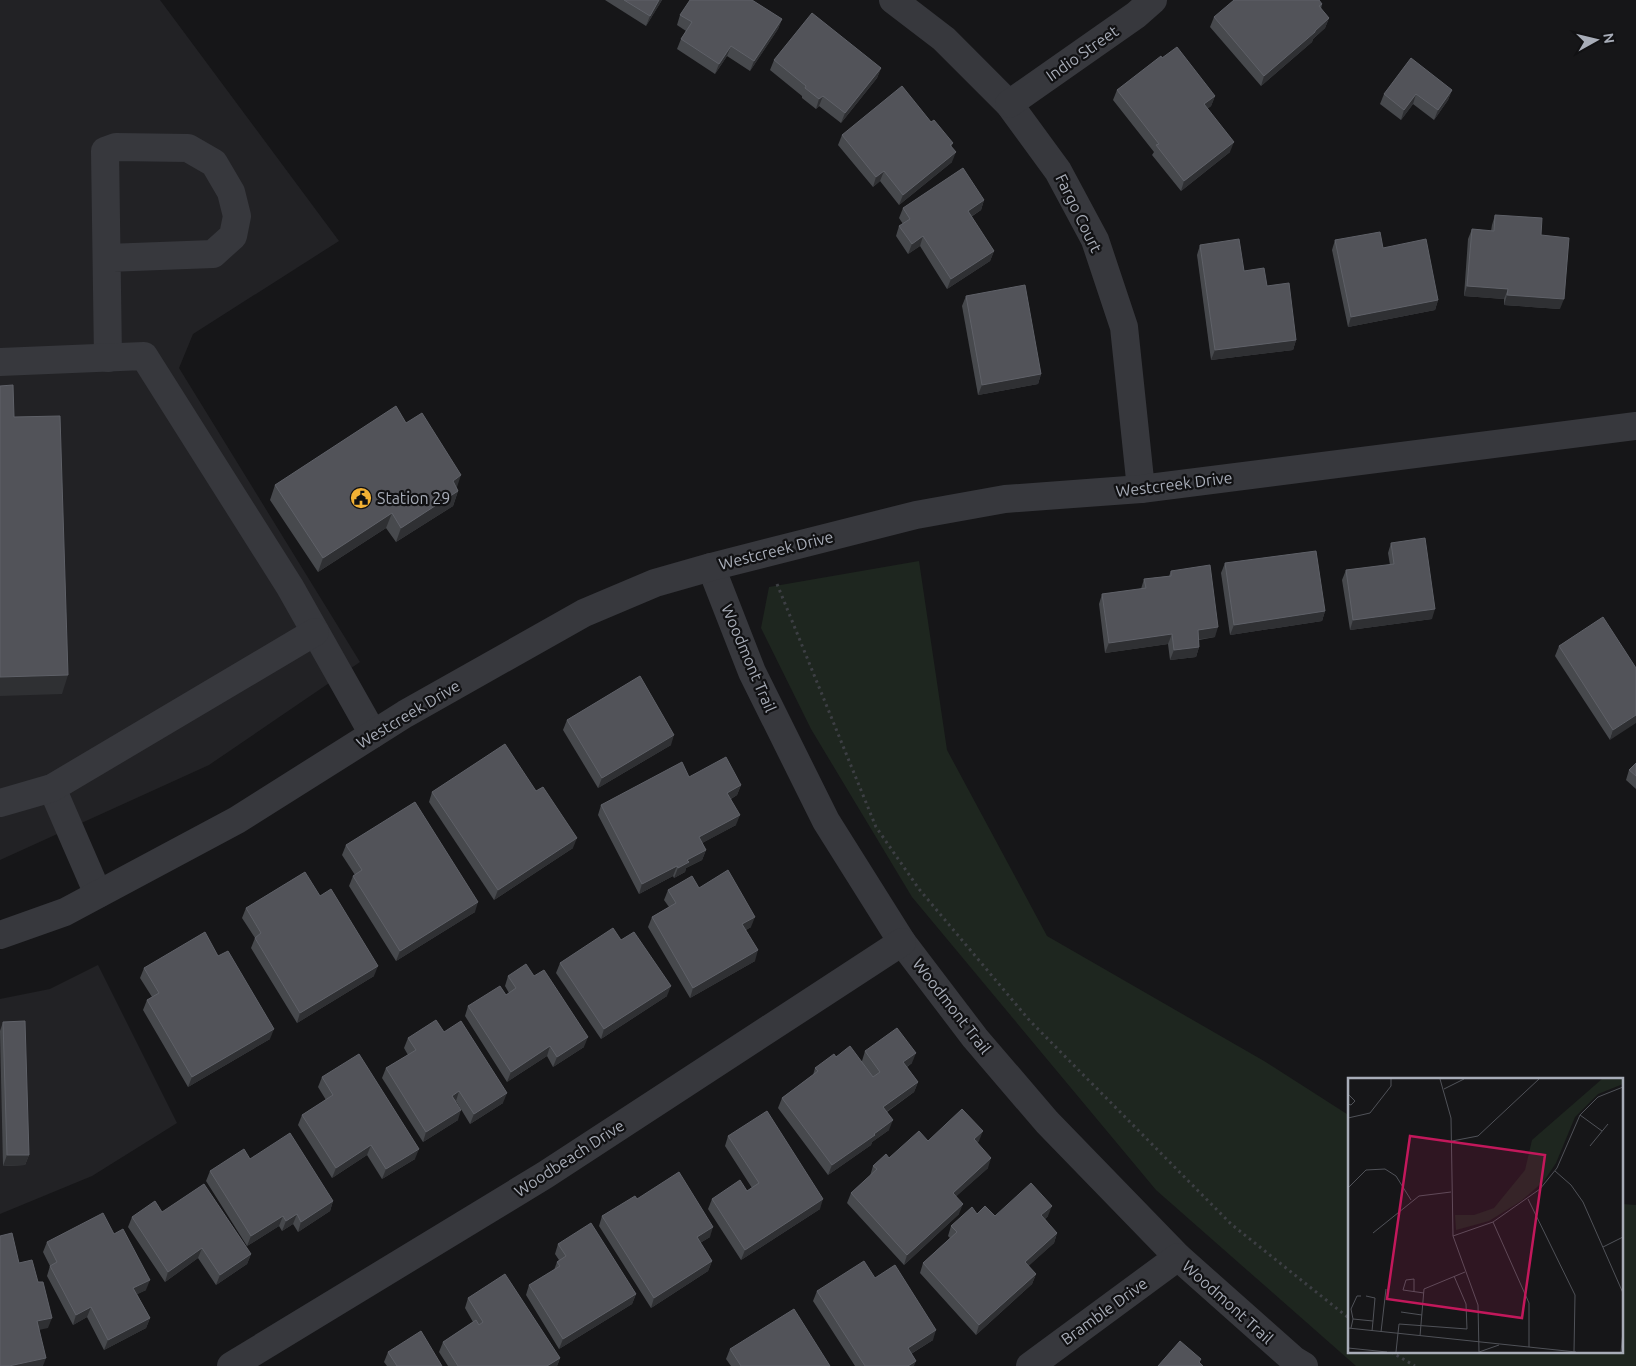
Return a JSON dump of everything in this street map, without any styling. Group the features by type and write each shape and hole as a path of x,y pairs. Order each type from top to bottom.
{"street":[{"name":"Fargo Court","path":"893,0 944,39 1009,104 1058,171 1095,240 1124,326 1141,490"},
{"name":"Indio Street","path":"1009,104 1136,15 1153,0"},
{"path":"107,258 213,254 233,236 237,216 231,192 214,162 188,148 116,147 105,151 108,358"},
{"path":"0,362 144,356 290,587 373,734"},
{"name":"Westcreek Drive","path":"0,935 64,912 237,820 405,714 584,613 655,583 764,553 916,515 1005,499 1141,490 1636,426"},
{"name":"Woodmont Trail","path":"711,567 752,672 826,822 902,942 975,1038 1047,1122 1178,1257 1294,1360 1304,1366"},
{"path":"0,803 52,788 315,632"},
{"path":"52,788 98,894"},
{"name":"Woodbeach Drive","path":"231,1366 545,1175 902,942"},
{"name":"Bramble Drive","path":"1030,1366 1178,1257"}],"path":[{"path":"764,553 876,827 919,889 1030,1021 1231,1224 1348,1317"},
{"path":"1394,1354 1415,1366"}],"shaded area":[{"path":"0,0 160,0 339,241 193,334 179,368 360,662 209,765 0,860"},
{"path":"919,561 947,750 1047,936 1264,1061 1348,1115 1348,1354 1624,1354 1624,1204 1636,1205 1636,1366 1356,1366 1156,1190 912,897 811,729 761,628 769,587"},
{"path":"98,965 177,1123 92,1176 0,1214 0,999 50,989"}],"building":[{"path":"624,0 659,0 650,16"},
{"path":"690,0 752,0 782,19 754,61 731,46 719,64 681,39 692,22 680,15"},
{"path":"1234,0 1319,0 1322,4 1319,6 1329,18 1264,76 1214,17"},
{"path":"812,13 881,68 845,113 823,96 819,99 774,60"},
{"path":"1177,47 1215,96 1204,104 1234,142 1184,181 1156,145 1159,144 1117,90 1161,56 1162,58"},
{"path":"1411,58 1452,90 1438,110 1416,94 1404,110 1384,94"},
{"path":"902,86 931,122 934,120 953,143 950,145 956,152 903,195 884,171 876,177 842,135"},
{"path":"963,168 984,200 968,211 994,251 951,279 923,236 912,244 899,226 910,219 903,208"},
{"path":"1495,215 1542,218 1541,235 1569,238 1564,299 1507,295 1508,289 1467,286 1472,229 1494,231"},
{"path":"1380,232 1383,248 1426,239 1438,300 1351,317 1335,240"},
{"path":"1239,239 1244,271 1264,268 1267,286 1289,283 1296,340 1215,350 1200,245"},
{"path":"1025,285 1041,374 982,385 966,296"},
{"path":"13,385 14,417 60,416 68,675 0,677 0,386"},
{"name":"Station 29","path":"396,406 406,423 422,413 461,475 453,481 458,491 401,528 392,513 323,558 275,485"},
{"path":"1425,538 1435,609 1353,620 1346,570 1394,564 1391,543"},
{"path":"1316,551 1325,611 1234,625 1225,563"},
{"path":"1210,565 1218,627 1198,630 1199,647 1174,650 1172,634 1109,643 1102,594 1146,588 1144,579 1171,576 1171,571"},
{"path":"1603,617 1636,668 1636,715 1613,730 1559,646"},
{"path":"640,676 674,735 602,778 567,720"},
{"path":"505,744 536,791 543,787 577,838 498,890 432,792"},
{"path":"726,757 741,785 727,793 740,815 699,837 706,850 687,860 689,862 642,884 601,805 682,762 689,777"},
{"path":"1636,763 1636,776 1629,770"},
{"path":"415,802 478,902 400,951 353,876 362,870 346,845"},
{"path":"728,870 755,917 742,924 758,950 693,988 652,917 676,903 668,890 692,876 699,888"},
{"path":"305,872 320,896 331,889 378,966 300,1013 255,938 261,933 246,908"},
{"path":"613,928 621,940 634,932 671,986 604,1029 560,963"},
{"path":"205,932 218,956 228,951 274,1029 192,1077 147,1000 159,993 144,968"},
{"path":"526,964 534,976 544,970 588,1037 557,1057 550,1046 511,1072 468,1006 500,986 506,995 516,988 508,976"},
{"path":"436,1020 444,1032 461,1021 507,1093 474,1114 459,1091 452,1096 461,1110 426,1132 386,1068 416,1050 408,1038"},
{"path":"25,1021 29,1155 7,1155 3,1022"},
{"path":"897,1028 916,1053 903,1062 918,1082 883,1107 893,1120 832,1165 782,1098 818,1071 815,1068 834,1054 836,1057 850,1046 873,1077 880,1072 865,1051"},
{"path":"359,1054 419,1149 386,1169 371,1145 336,1168 302,1115 333,1095 322,1077"},
{"path":"962,1109 983,1131 974,1139 991,1158 953,1193 963,1204 907,1255 851,1193 877,1169 873,1166 886,1154 889,1158 919,1131 928,1141"},
{"path":"767,1111 823,1199 745,1250 712,1199 740,1180 747,1191 759,1183 728,1136"},
{"path":"290,1133 333,1201 301,1222 297,1214 286,1221 283,1216 251,1236 210,1171 244,1149 250,1159"},
{"path":"679,1172 713,1227 697,1237 712,1261 654,1298 602,1216 635,1196 637,1199"},
{"path":"1031,1183 1052,1206 1041,1215 1057,1233 1025,1262 1036,1274 979,1325 923,1263 957,1232 951,1226 972,1207 977,1214 985,1206 995,1216"},
{"path":"204,1184 251,1254 220,1275 202,1248 168,1272 132,1217 155,1201 162,1212"},
{"path":"103,1213 114,1234 123,1229 150,1280 133,1288 150,1318 108,1340 91,1307 76,1315 50,1266 57,1262 47,1242"},
{"path":"591,1223 636,1294 563,1339 529,1285 560,1266 557,1262 566,1256 558,1244"},
{"path":"12,1233 19,1263 32,1260 38,1282 43,1282 52,1318 37,1321 46,1358 9,1366 0,1366 0,1236"},
{"path":"864,1261 875,1278 895,1265 936,1330 908,1348 916,1361 908,1366 865,1366 817,1291"},
{"path":"505,1274 560,1358 547,1366 458,1366 443,1342 476,1320 479,1325 483,1322 468,1298"},
{"path":"794,1309 830,1366 741,1366 730,1349"},
{"path":"421,1331 442,1366 397,1366 388,1352"},
{"path":"1180,1341 1201,1359 1199,1362 1203,1366 1158,1366"}],"place":[{"name":"Station 29","path":"361,498"}]}
